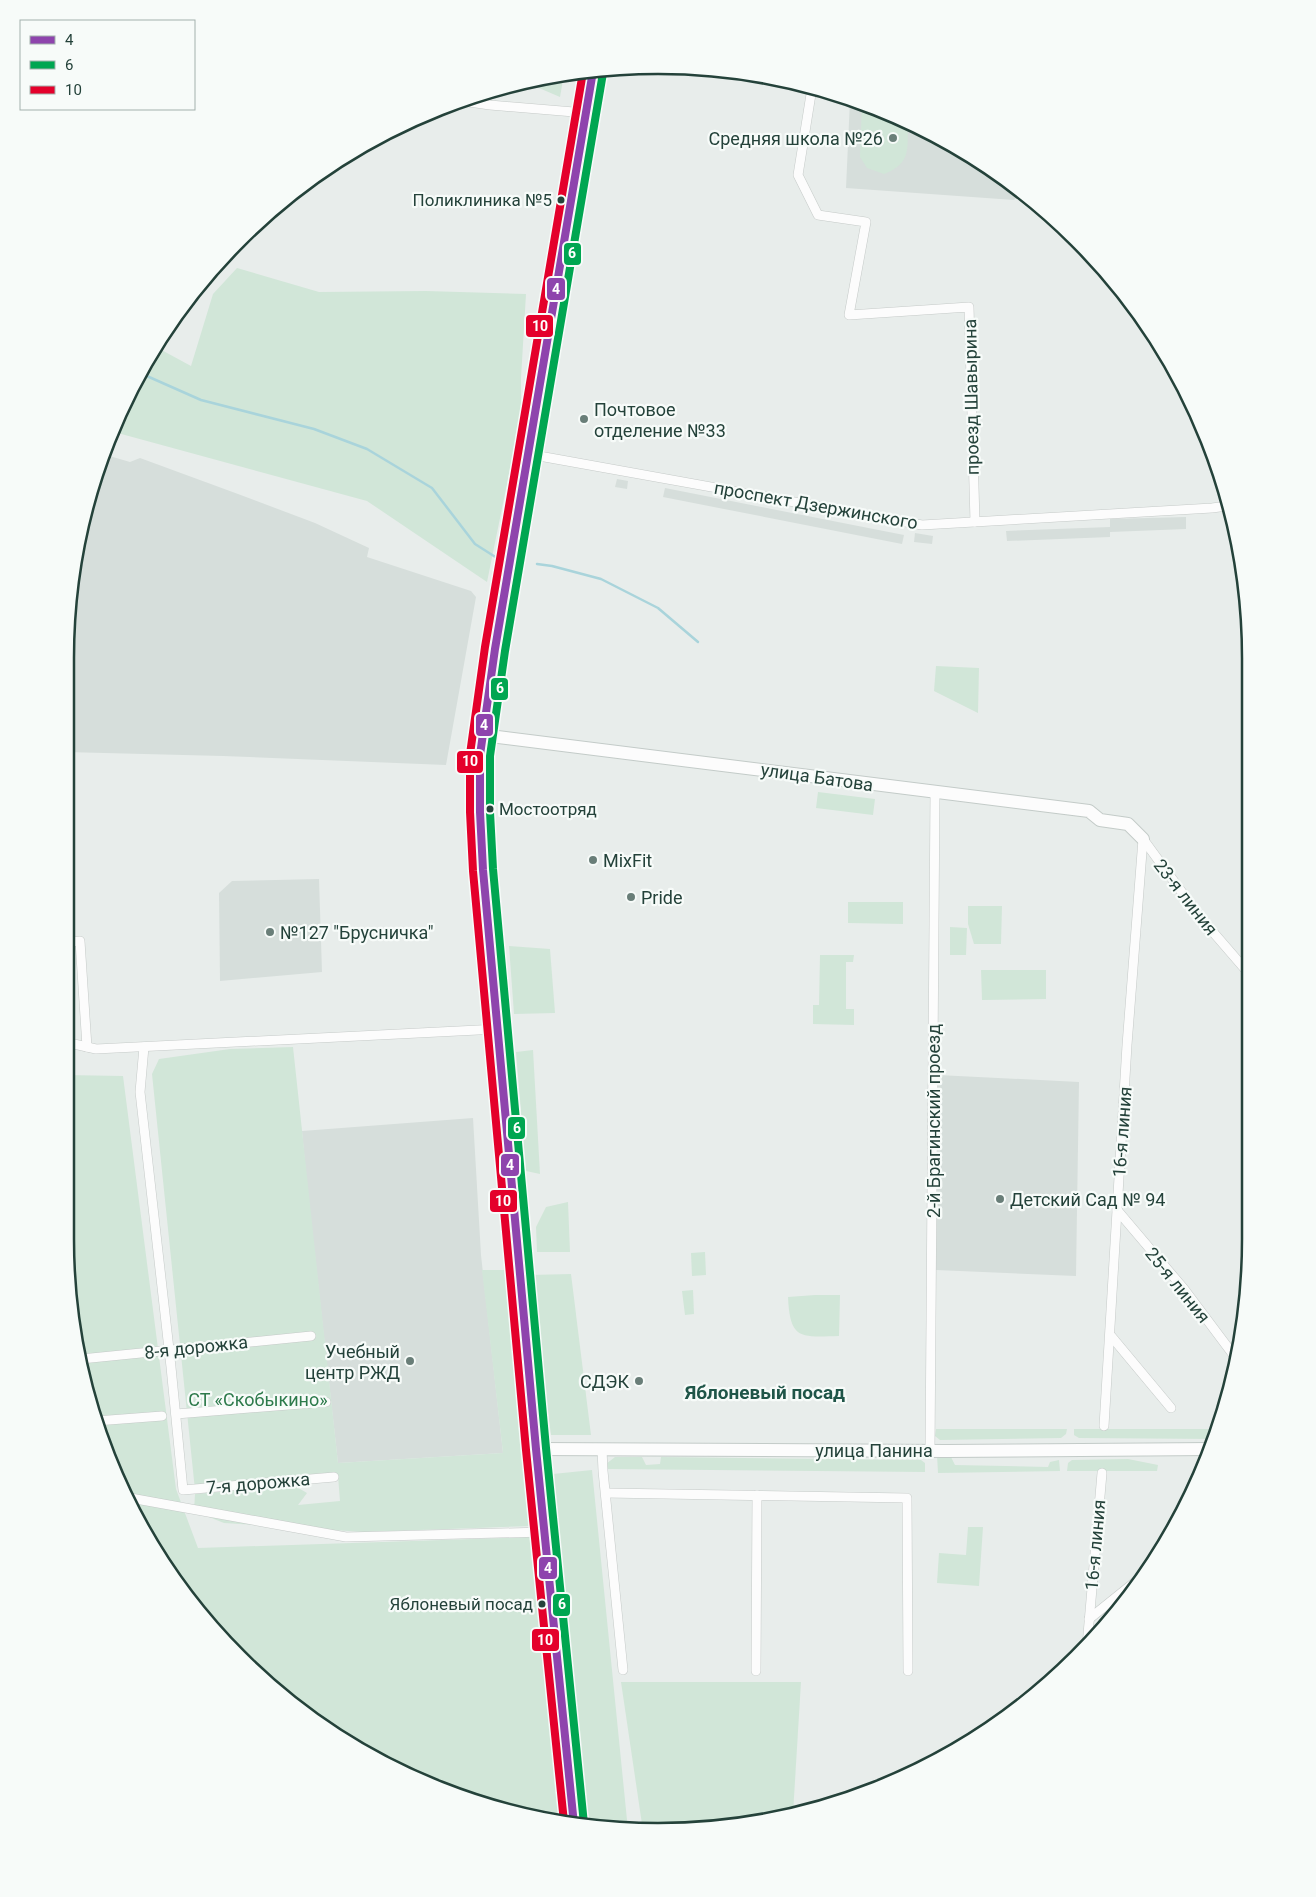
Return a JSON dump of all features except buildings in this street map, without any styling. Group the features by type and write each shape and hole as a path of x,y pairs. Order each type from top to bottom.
{"main road":[{"path":"573,1817 536,1450 480,827 479,777 482,735 495,649 592,78"}],"street":[{"name":"проезд Шавырина","path":"811,95 798,175 818,215 866,222 849,315 969,307 975,522"},
{"path":"476,103 586,113"},
{"name":"проспект Дзержинского","path":"528,454 922,525 1222,507"},
{"name":"улица Батова","path":"482,735 656,755 1089,811 1100,820 1128,824 1143,839"},
{"name":"2-й Брагинский проезд","path":"930,1451 935,792"},
{"name":"23-я линия","path":"1143,839 1200,917 1242,966"},
{"name":"16-я линия","path":"1104,1426 1143,839"},
{"path":"74,941 80,941 87,1047"},
{"path":"74,1044 96,1049 498,1029"},
{"path":"144,1047 140,1092 176,1414 326,1402"},
{"name":"25-я линия","path":"1117,1210 1184,1289 1231,1352"},
{"name":"8-я дорожка","path":"86,1358 312,1336"},
{"path":"1110,1336 1171,1408"},
{"name":"7-я дорожка","path":"176,1414 183,1490 334,1477"},
{"path":"103,1420 162,1416"},
{"path":"602,1449 623,1670"},
{"name":"улица Панина","path":"536,1450 930,1451 1203,1449"},
{"name":"16-я линия","path":"1088,1633 1102,1473"},
{"path":"606,1493 907,1498 908,1671"},
{"path":"756,1671 757,1495"},
{"path":"135,1499 346,1537 544,1532"},
{"path":"1089,1618 1127,1588"}],"shaded area":[{"name":"Средняя школа №26","path":"850,106 882,118 950,152 983,172 1017,197 1014,200 846,188"},
{"path":"110,456 130,462 140,458 315,523 369,548 367,557 471,591 476,597 446,765 74,752 75,620 79,582 85,544 94,507"},
{"path":"617,479 628,481 627,489 615,487"},
{"path":"665,488 904,535 902,544 663,497"},
{"path":"1186,517 1186,529 1110,532 1110,537 1007,541 1006,531 1110,527 1110,519"},
{"path":"915,533 933,536 932,544 914,542"},
{"name":"№127 \"Брусничка\"","path":"319,879 322,972 220,981 219,893 232,881"},
{"path":"938,1075 1079,1082 1076,1276 936,1270"},
{"name":"Учебный центр РЖД","path":"473,1118 481,1255 503,1453 338,1463 302,1131"}],"green space":[{"path":"563,82 560,97 536,87"},
{"path":"862,111 908,130 904,160 893,170 884,174 867,168 860,157"},
{"path":"237,268 319,292 426,291 526,294 521,378 521,415 487,582 367,501 118,433 162,350 191,366 213,294"},
{"path":"936,666 979,668 978,713 934,691"},
{"path":"818,792 875,799 873,815 816,808"},
{"path":"848,902 903,902 903,924 848,923"},
{"path":"968,906 1002,906 1001,944 974,944 968,924"},
{"path":"950,927 967,928 966,955 950,955"},
{"path":"509,946 550,949 555,1013 514,1014"},
{"path":"820,955 854,955 853,962 846,962 846,1009 854,1009 854,1025 813,1024 813,1005 819,1005"},
{"path":"981,970 1046,970 1046,999 982,1000"},
{"name":"СТ «Скобыкино»","path":"293,1047 338,1463 503,1453 482,1270 506,1270 532,1526 364,1532 224,1523 194,1511 195,1494 295,1486 307,1493 298,1505 340,1501 338,1476 195,1490 152,1074 159,1059 230,1049"},
{"path":"533,1050 540,1174 526,1171 516,1052"},
{"path":"74,1075 123,1076 176,1489 198,1548 533,1537 559,1814 507,1803 470,1792 434,1779 400,1763 333,1725 302,1703 245,1652 194,1595 152,1531 118,1463 94,1390 85,1353 75,1277"},
{"path":"568,1202 570,1252 537,1252 536,1227 546,1207"},
{"path":"705,1252 706,1275 692,1276 691,1253"},
{"path":"571,1274 591,1435 551,1435 530,1275"},
{"path":"693,1290 694,1314 685,1315 682,1291"},
{"path":"840,1295 839,1336 806,1335 800,1333 795,1328 791,1321 788,1297"},
{"path":"936,1429 1067,1429 1066,1434 1061,1438 940,1440 935,1436"},
{"path":"1074,1429 1210,1429 1207,1439 1079,1438 1074,1435"},
{"path":"937,1455 950,1455 955,1465 1048,1467 1050,1462 1059,1460 1060,1471 938,1473"},
{"path":"615,1457 642,1457 646,1465 660,1464 661,1457 921,1460 925,1463 925,1472 606,1469 606,1464"},
{"path":"1128,1459 1158,1465 1157,1471 1067,1471 1068,1463 1072,1460"},
{"path":"592,1470 627,1822 582,1818 553,1474"},
{"path":"968,1527 983,1527 979,1586 937,1583 939,1553 966,1555"},
{"path":"621,1682 801,1682 793,1807 734,1818 696,1822 642,1823"}],"waterway":[{"path":"147,376 201,400 314,429 367,449 432,488 475,544 497,558"},
{"path":"537,564 601,579 658,608 698,642"}],"transit line":[{"name":"6","path":"583,1818 546,1448 493,869 490,756 505,651 602,77"},
{"name":"4","path":"573,1817 536,1449 483,870 480,755 495,649 592,78"},
{"name":"10","path":"563,1815 526,1450 473,871 470,754 485,647 582,79"}],"place":[{"name":"Средняя школа №26","path":"893,138"},
{"name":"Поликлиника №5","path":"561,200"},
{"name":"Почтовое отделение №33","path":"584,419"},
{"name":"Мостоотряд","path":"490,809"},
{"name":"MixFit","path":"593,860"},
{"name":"Pride","path":"631,897"},
{"name":"№127 \"Брусничка\"","path":"270,932"},
{"name":"Детский Сад № 94","path":"1000,1199"},
{"name":"Учебный центр РЖД","path":"410,1361"},
{"name":"СДЭК","path":"639,1381"},
{"name":"Яблоневый посад","path":"542,1604"}],"district":[{"name":"Яблоневый посад","path":"765,1392"}]}
